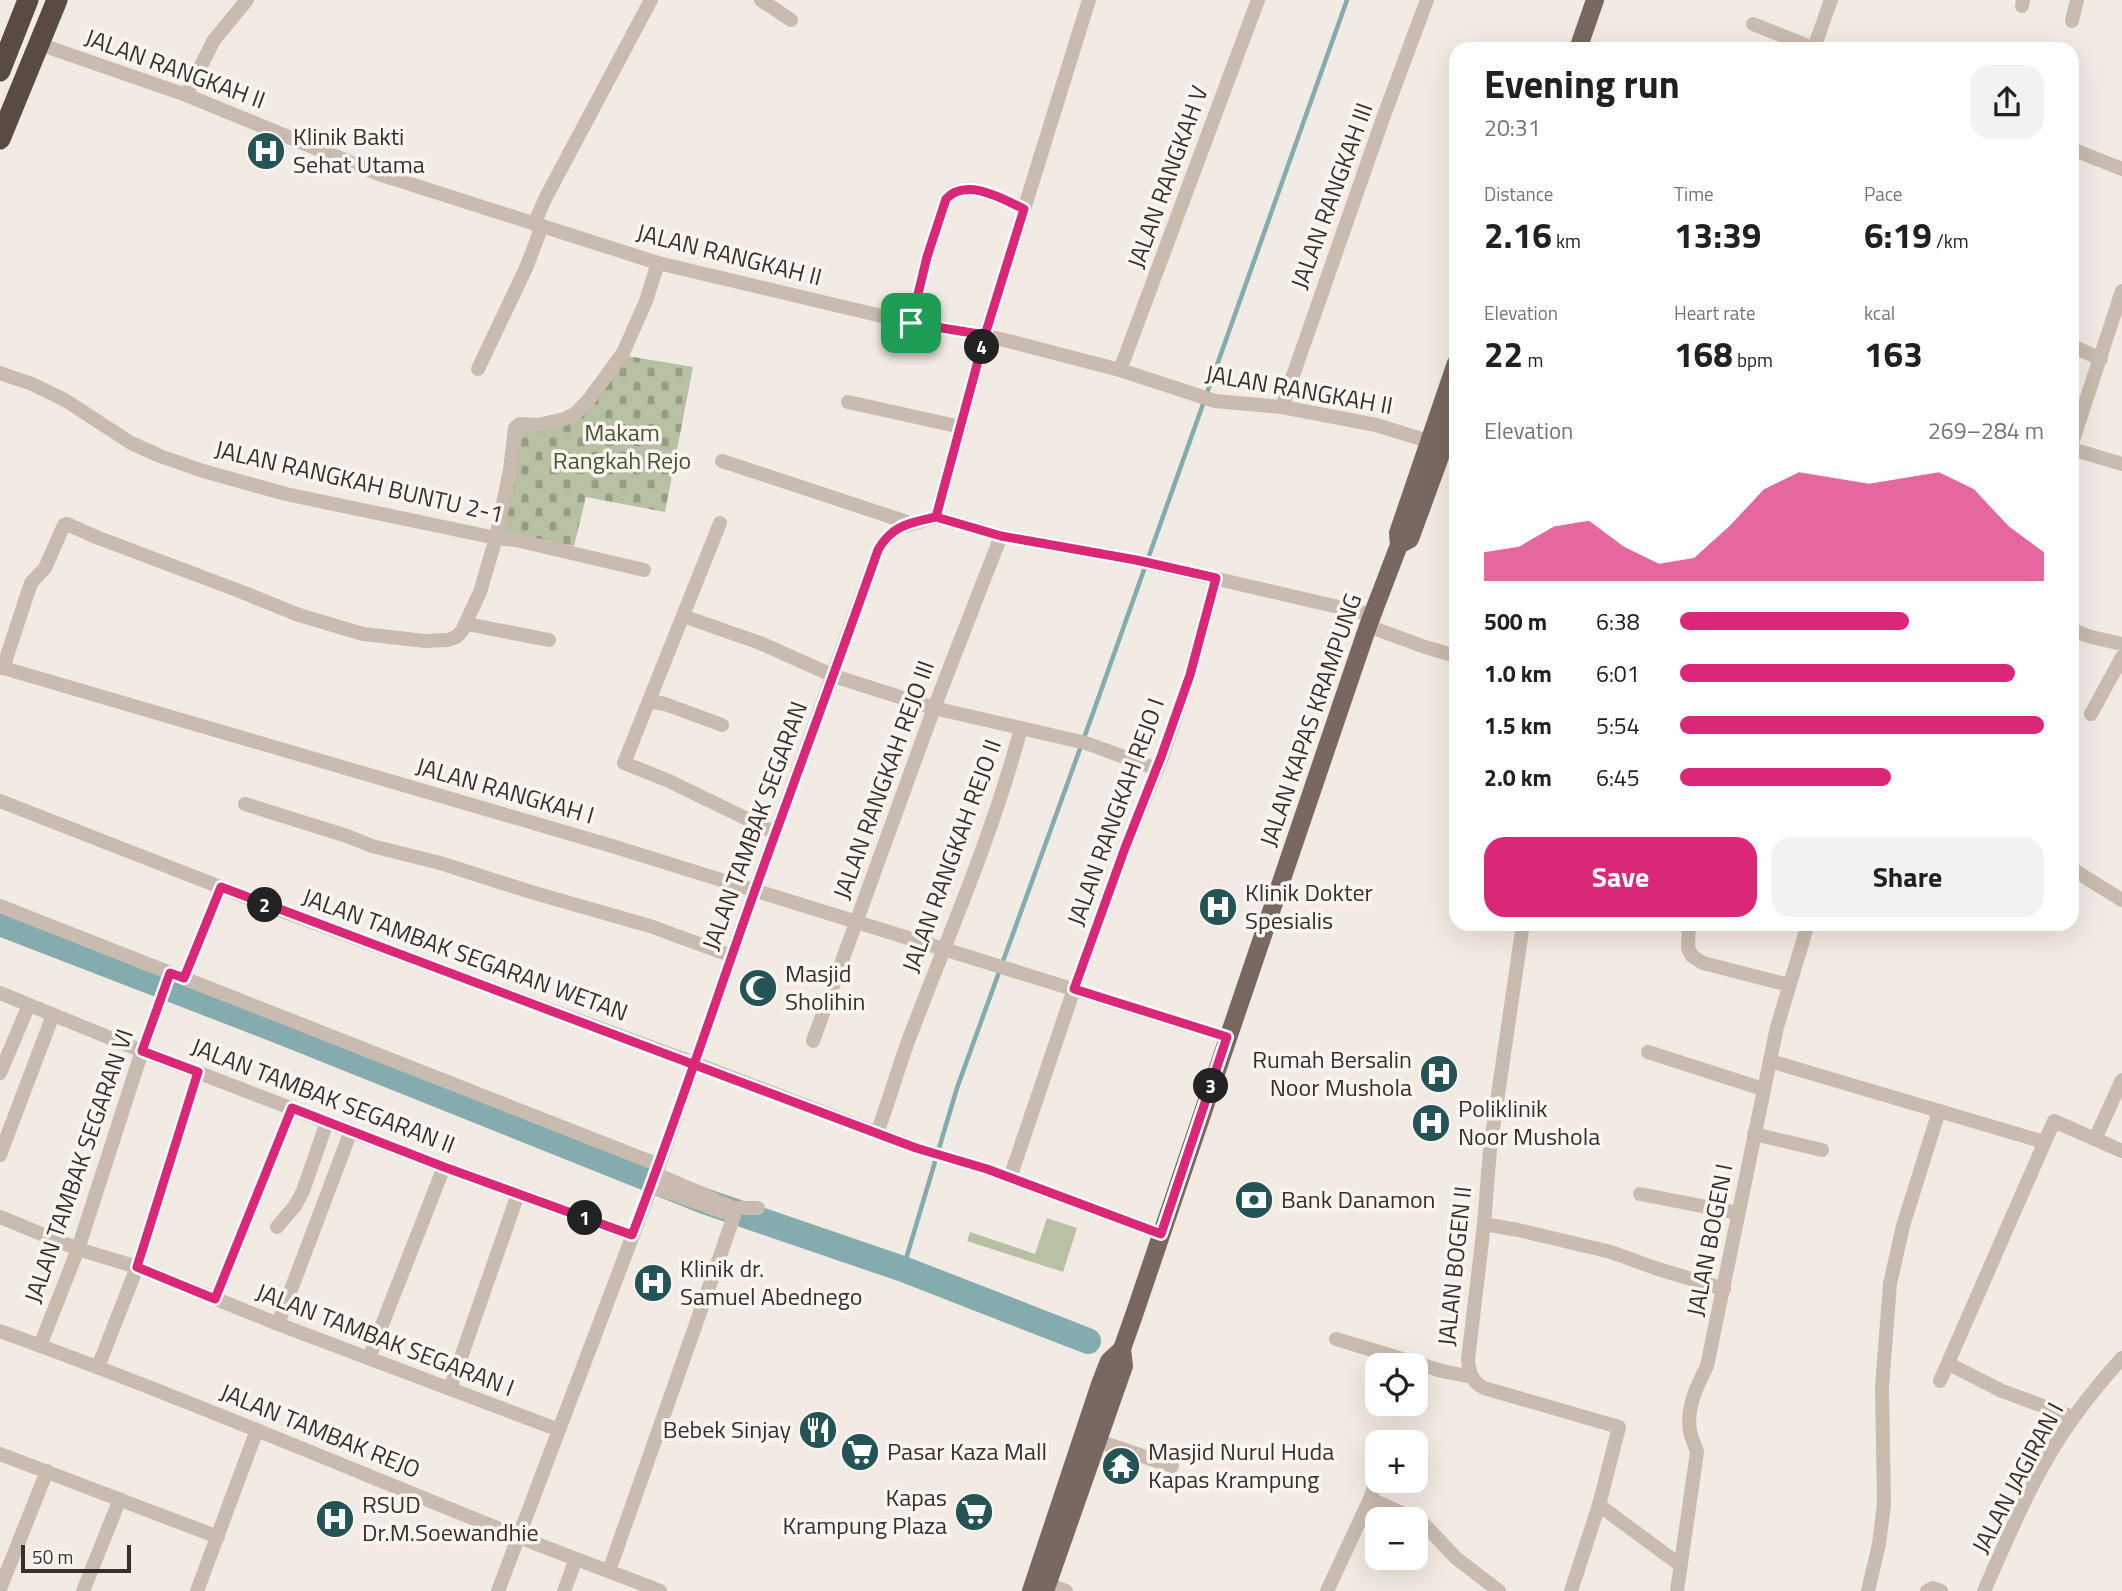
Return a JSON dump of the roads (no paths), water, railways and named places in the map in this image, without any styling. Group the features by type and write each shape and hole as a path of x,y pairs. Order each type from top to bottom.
{"highway":[{"path":"0,71 8,31 28,0"},
{"path":"0,139 57,0"}],"main road":[{"path":"1580,42 1595,0"},
{"name":"JALAN KAPAS KRAMPUNG","path":"1041,1589 1124,1366 1122,1349 1227,1037 1399,545 1398,533 1449,382"},
{"name":"JALAN KAPAS KRAMPUNG","path":"1399,545 1410,539 1449,454"},
{"name":"JALAN KAPAS KRAMPUNG","path":"1041,1589 1100,1384 1109,1361 1122,1349"}],"street":[{"path":"186,94 214,40 247,0"},
{"path":"761,0 791,20"},
{"path":"1089,0 985,335 936,517 1001,536 1136,560 1216,578 1371,621 1425,647 1449,654"},
{"name":"JALAN RANGKAH V","path":"1120,370 1258,0"},
{"name":"JALAN RANGKAH III","path":"1282,407 1427,0"},
{"path":"1817,42 1830,0"},
{"path":"2072,21 2077,0"},
{"path":"478,369 526,268 546,197 650,1"},
{"path":"1753,24 1798,42"},
{"name":"JALAN RANGKAH II","path":"39,44 186,94 379,174 658,263 911,323 985,335 1120,370 1215,401 1282,407 1376,425 1428,441"},
{"path":"2079,152 2122,169"},
{"path":"911,323 927,257 950,194 967,190 978,191 1024,209"},
{"path":"1,668 31,583 45,568 64,525 67,524 299,615 363,634 425,641 456,637 467,624 480,592 496,538 510,470 515,428 520,424 538,425 564,419 575,414 590,398 623,353 646,301 658,263"},
{"path":"2079,425 2122,291"},
{"path":"2079,349 2101,359"},
{"name":"JALAN RANGKAH BUNTU 2-1","path":"0,373 32,383 65,400 131,443 203,471 286,494 516,540 644,570"},
{"path":"848,402 961,427"},
{"path":"2079,449 2122,464"},
{"path":"722,461 910,523"},
{"name":"JALAN TAMBAK SEGARAN","path":"498,1591 655,1175 878,550 891,533 910,523 936,517"},
{"path":"720,523 624,764 669,781 776,833"},
{"name":"JALAN RANGKAH REJO III","path":"813,1041 934,708 1001,536"},
{"name":"JALAN RANGKAH REJO I","path":"1010,1178 1074,989 1190,675 1216,578"},
{"path":"683,616 760,643 834,676 934,708 1021,728"},
{"path":"467,624 549,640"},
{"path":"2079,633 2122,644"},
{"path":"2091,714 2122,657"},
{"name":"JALAN RANGKAH I","path":"1,668 755,889 1074,989"},
{"path":"649,701 665,704 722,725"},
{"name":"JALAN RANGKAH REJO II","path":"877,1133 909,1038 1003,790 1021,728 1080,741 1157,769"},
{"name":"JALAN TAMBAK SEGARAN WETAN","path":"0,801 221,887 916,1148 1010,1178"},
{"path":"245,804 372,846 440,863 650,926 732,956"},
{"path":"2079,874 2122,900"},
{"name":"JALAN TAMBAK SEGARAN VI","path":"40,1346 78,1250 159,1000 221,887"},
{"path":"0,906 733,1208 758,1208"},
{"name":"JALAN BOGEN II","path":"1522,931 1490,1149 1484,1224 1467,1351 1469,1369 1479,1385 1619,1427 1599,1505 1571,1591"},
{"path":"1689,931 1688,948 1696,959 1789,985"},
{"name":"JALAN BOGEN I","path":"1677,1591 1697,1452 1690,1433 1689,1412 1707,1366 1763,1089 1789,985 1806,931"},
{"path":"1074,989 1227,1037"},
{"name":"JALAN TAMBAK SEGARAN II","path":"0,993 142,1051 444,1167 632,1235"},
{"path":"0,1073 29,1005"},
{"path":"0,1155 53,1015"},
{"path":"1648,1052 1763,1089"},
{"path":"1770,1061 2044,1142"},
{"path":"98,1367 137,1267 198,1072"},
{"path":"2095,1139 2122,1080"},
{"path":"215,1299 292,1108"},
{"path":"1871,1590 1884,1504 1882,1379 1894,1262 1939,1111"},
{"path":"1940,1381 2054,1121 2122,1152"},
{"path":"277,1227 295,1206 303,1191 327,1122"},
{"path":"278,1324 351,1131"},
{"path":"1754,1134 1822,1150"},
{"path":"369,1358 444,1167"},
{"path":"609,1571 734,1216 698,1203 655,1175"},
{"path":"1010,1178 1161,1234"},
{"path":"450,1389 518,1194"},
{"path":"1640,1194 1738,1213"},
{"name":"JALAN TAMBAK SEGARAN I","path":"0,1217 78,1250 137,1267 278,1324 559,1430"},
{"path":"1484,1224 1611,1252 1724,1289"},
{"name":"JALAN TAMBAK REJO","path":"0,1331 257,1430 650,1589"},
{"path":"1336,1339 1442,1371 1472,1377"},
{"name":"JALAN JAGIRAN I","path":"1985,1591 2037,1480 2073,1418 2122,1358"},
{"path":"1949,1364 2002,1391 2073,1418"},
{"path":"197,1591 257,1430"},
{"path":"1098,1441 1172,1466"},
{"path":"0,1454 218,1537"},
{"path":"0,1589 47,1471"},
{"path":"1326,1591 1372,1493"},
{"path":"82,1591 120,1499"},
{"path":"1370,1499 1388,1507"},
{"path":"1599,1505 1680,1565"},
{"path":"1428,1528 1455,1558 1499,1591"},
{"path":"564,1591 576,1559"},
{"path":"1927,1591 1933,1588 1941,1591"},
{"path":"1041,1589 1066,1591"}],"waterway":[{"path":"903,1269 957,1088 1347,0"},
{"path":"0,923 285,1033 704,1201 903,1269 1088,1341"}],"place":[{"name":"Klinik Bakti Sehat Utama","path":"266,151"},
{"name":"Klinik Dokter Spesialis","path":"1218,907"},
{"name":"Masjid Sholihin","path":"758,988"},
{"name":"Rumah Bersalin Noor Mushola","path":"1439,1074"},
{"name":"Poliklinik Noor Mushola","path":"1431,1123"},
{"name":"Bank Danamon","path":"1254,1200"},
{"name":"Klinik dr. Samuel Abednego","path":"653,1283"},
{"name":"Bebek Sinjay","path":"818,1430"},
{"name":"Pasar Kaza Mall","path":"860,1452"},
{"name":"Masjid Nurul Huda Kapas Krampung","path":"1121,1466"},
{"name":"Kapas Krampung Plaza","path":"974,1512"},
{"name":"RSUD Dr.M.Soewandhie","path":"335,1519"}],"park label":[{"name":"Makam Rangkah Rejo","path":"622,447"}]}
